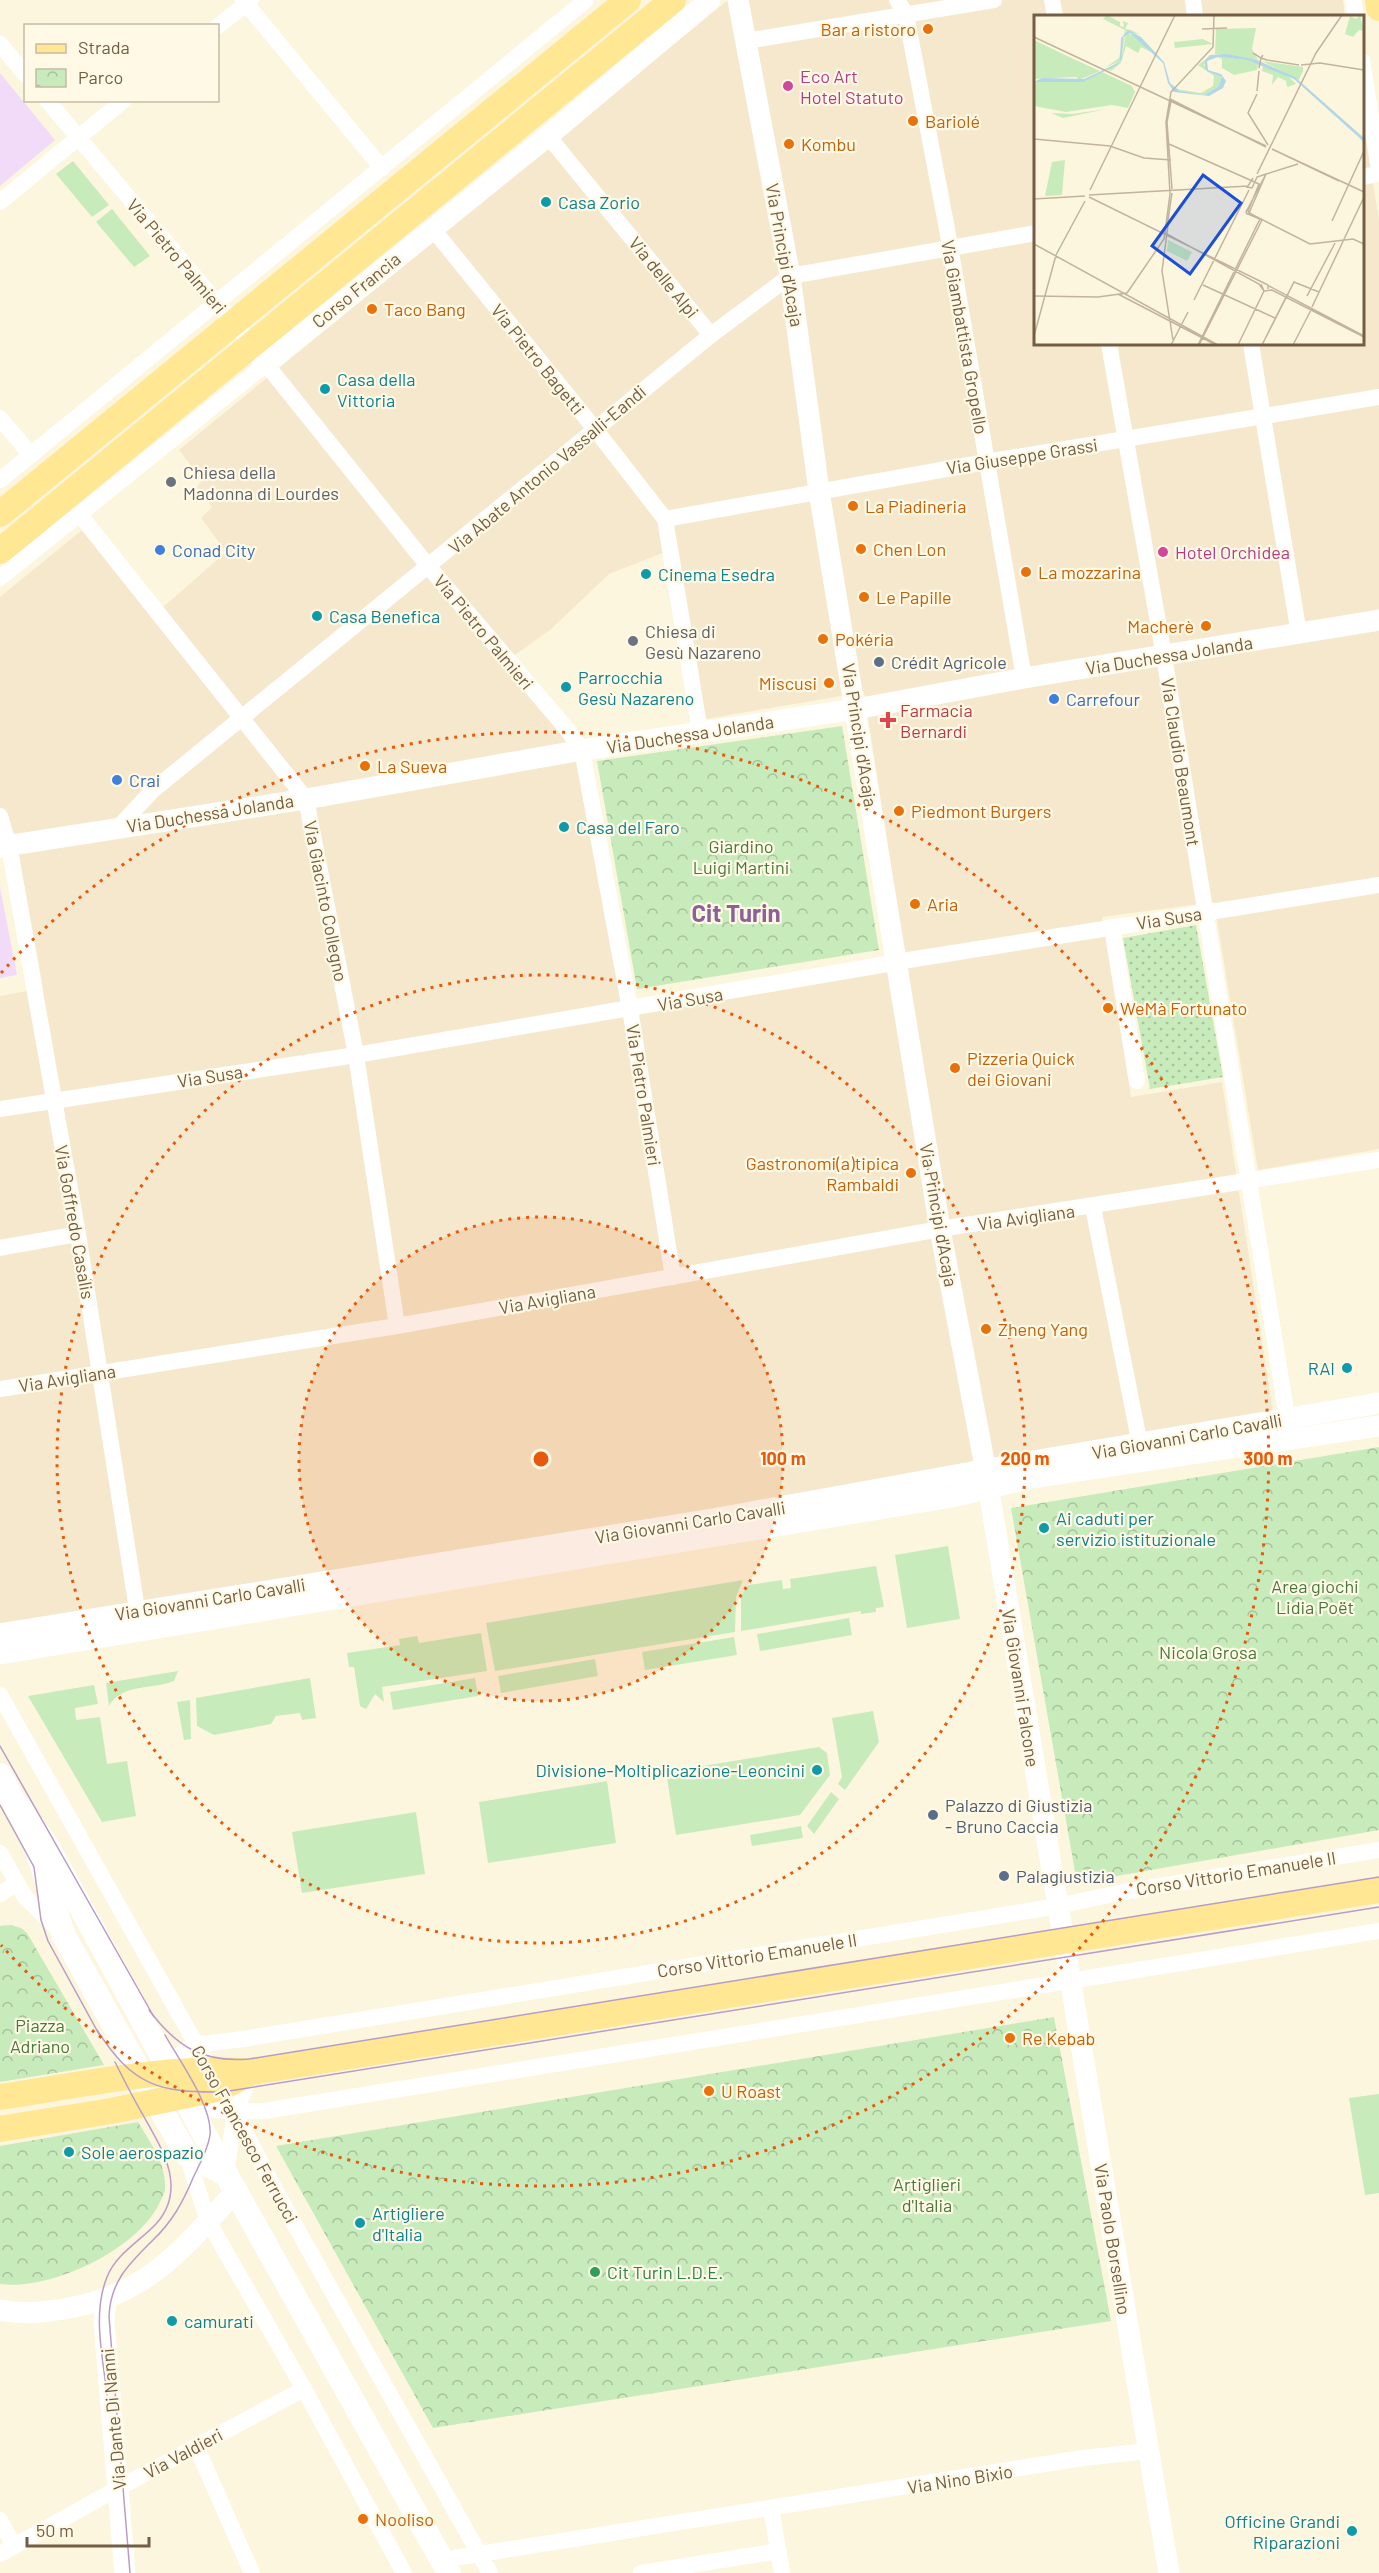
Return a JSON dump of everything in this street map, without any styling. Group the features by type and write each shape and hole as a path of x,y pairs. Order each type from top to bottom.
{"main road":[{"path":"0,514 628,0"},
{"name":"Corso Francia","path":"0,551 259,354 673,0"},
{"path":"1378,0 1379,8"},
{"path":"0,1775 19,1807 34,1840 63,1934 187,2155"},
{"name":"Corso Francesco Ferrucci","path":"19,1807 49,1849 231,2183 446,2567"},
{"name":"Corso Vittorio Emanuele II","path":"0,2097 142,2077 169,2068 216,2079 1379,1890"},
{"name":"Corso Vittorio Emanuele II","path":"0,2129 156,2101 187,2101 216,2079"},
{"name":"Corso Francesco Ferrucci","path":"187,2155 231,2183"}],"street":[{"path":"0,480 382,168 567,6 586,0"},
{"name":"Corso Francia","path":"0,578 80,515 259,354 432,228 548,136 710,0"},
{"name":"Via Principi d'Acaja","path":"738,0 790,276 819,490 940,1230 987,1479"},
{"path":"746,41 901,7 994,0"},
{"path":"1052,0 1056,15"},
{"path":"1193,0 1195,15"},
{"path":"1353,0 1356,15"},
{"path":"219,25 246,1 382,168"},
{"name":"Via Giambattista Gropello","path":"901,7 950,248 1024,678"},
{"path":"0,44 24,73"},
{"path":"1364,74 1379,169"},
{"name":"Via Pietro Palmieri","path":"49,102 259,354 429,567 566,728 582,750 630,1009 673,1277"},
{"path":"0,202 122,102"},
{"name":"Via delle Alpi","path":"548,136 711,335"},
{"path":"1364,177 1379,174"},
{"name":"Via Pietro Bagetti","path":"432,228 665,519 700,732"},
{"name":"Via Abate Antonio Vassalli-Eandi","path":"118,828 152,791 711,335 790,276 1034,233"},
{"name":"Via Claudio Beaumont","path":"1109,345 1124,440 1164,656 1249,1181"},
{"path":"1251,345 1299,634"},
{"name":"Via Giuseppe Grassi","path":"665,519 819,490 1379,397"},
{"path":"0,418 31,455"},
{"name":"Via Giacinto Collegno","path":"80,515 306,799 356,1055 398,1326"},
{"name":"Via Duchessa Jolanda","path":"5,847 306,799 582,750 856,709 1024,678 1379,620"},
{"name":"Via Goffredo Casalis","path":"0,816 78,1234 139,1621"},
{"name":"Via Susa","path":"0,1109 356,1055 898,962 1379,885"},
{"path":"1112,927 1137,1081"},
{"name":"Via Avigliana","path":"0,1389 398,1326 940,1230 1379,1160"},
{"path":"1249,1181 1292,1440"},
{"name":"Via Avigliana","path":"1093,1207 1141,1453"},
{"path":"0,1248 78,1234"},
{"name":"Via Giovanni Carlo Cavalli","path":"0,1654 139,1621 713,1527 1141,1453 1287,1419 1379,1403"},
{"name":"Via Giovanni Carlo Cavalli","path":"1141,1453 1292,1440 1379,1426"},
{"name":"Via Giovanni Falcone","path":"987,1479 1058,1906"},
{"name":"Via Giovanni Carlo Cavalli","path":"0,1634 139,1621"},
{"name":"Corso Francesco Ferrucci","path":"0,1695 195,2045 235,2112 278,2195 490,2573"},
{"name":"Corso Vittorio Emanuele II","path":"169,2068 195,2045 1058,1906 1118,1893 1379,1850"},
{"path":"0,1853 25,1897 63,1934"},
{"path":"0,1894 16,1883"},
{"name":"Via Paolo Borsellino","path":"1058,1906 1169,2573"},
{"name":"Corso Vittorio Emanuele II","path":"187,2101 235,2112 264,2111 1379,1931"},
{"path":"0,2310 47,2313 106,2300 151,2276 168,2262 208,2221 231,2183 235,2112 252,2073"},
{"path":"187,2155 208,2221 304,2389 404,2573"},
{"name":"Via Dante Di Nanni","path":"106,2300 104,2323 125,2573"},
{"name":"Via Valdieri","path":"7,2550 304,2389"},
{"path":"196,2446 252,2573"},
{"name":"Via Nino Bixio","path":"446,2567 479,2553 1083,2458 1148,2451"},
{"path":"771,2508 782,2573"},
{"path":"0,2520 7,2550"},
{"path":"641,2573 779,2551"}],"shaded area":[{"path":"728,0 1343,0 1345,15 1034,15 1034,345 1364,345 1364,126 1379,220 1379,1149 1258,1170 1214,902 1102,917 1131,1097 1222,1082 1273,1412 673,1515 0,1624 0,996 43,988 15,833 0,835 0,597 82,530 152,616 226,552 201,518 212,507 197,487 202,480 179,450","holes":["678,547 706,719 864,692 907,969 624,1017 577,762 569,743 502,664 550,630 609,574"]},
{"path":"0,73 55,140 0,186"},
{"path":"0,887 17,975 0,978"}],"green space":[{"path":"73,161 109,205 92,217 56,174"},
{"path":"112,209 150,256 134,267 96,222"},
{"name":"Giardino Luigi Martini","path":"842,726 879,950 637,989 597,761"},
{"path":"1196,925 1223,1077 1150,1089 1123,938"},
{"name":"Nicola Grosa","path":"1379,1447 1379,1830 1077,1883 1011,1508"},
{"path":"948,1546 960,1619 907,1628 895,1555"},
{"path":"876,1566 884,1607 876,1608 876,1612 861,1614 861,1611 741,1631 741,1596 748,1585 782,1580 783,1589 791,1588 790,1579"},
{"path":"743,1580 736,1597 735,1632 495,1671 486,1623"},
{"path":"849,1618 852,1635 760,1651 757,1634"},
{"path":"481,1633 487,1671 382,1687 384,1702 375,1694 366,1709 360,1706 354,1667 349,1667 347,1653 400,1645 399,1639 417,1636 419,1643"},
{"path":"734,1637 737,1655 645,1670 642,1652"},
{"path":"595,1659 598,1676 501,1693 498,1676"},
{"path":"178,1671 174,1681 129,1690 109,1706 106,1683"},
{"path":"310,1678 316,1718 302,1720 300,1713 276,1716 271,1724 214,1735 197,1726 196,1698"},
{"path":"475,1678 478,1696 393,1710 390,1692"},
{"path":"94,1685 98,1704 75,1708 76,1720 100,1717 107,1764 127,1761 136,1816 102,1822 28,1696"},
{"path":"190,1700 191,1739 184,1740 177,1702"},
{"path":"873,1711 879,1742 845,1790 838,1784 842,1777 832,1718"},
{"path":"819,1747 827,1753 830,1775 800,1815 676,1835 666,1772"},
{"path":"607,1781 616,1843 488,1863 479,1802"},
{"path":"831,1792 839,1799 814,1834 807,1826"},
{"path":"416,1812 425,1874 302,1893 292,1832"},
{"path":"801,1826 803,1838 752,1846 750,1835"},
{"name":"Piazza Adriano","path":"10,1925 21,1928 27,1933 104,2065 0,2082 0,1926"},
{"name":"Artiglieri d'Italia","path":"1054,2017 1111,2321 433,2428 276,2146"},
{"path":"1379,2094 1379,2193 1365,2195 1349,2098"},
{"path":"138,2122 157,2154 165,2180 164,2194 149,2219 133,2236 114,2250 68,2274 44,2281 0,2284 0,2146"}],"tram line":[{"path":"0,1746 154,2017"},
{"path":"0,1805 34,1867 41,1920 48,1941 100,2036"},
{"path":"149,2010 169,2033 192,2050 217,2058 249,2059 1379,1877"},
{"path":"97,2030 123,2063 150,2082 164,2088 181,2091 223,2092 1379,1907"},
{"path":"130,2573 109,2317 110,2304 117,2283 123,2274 166,2226 176,2211 203,2157 210,2135 210,2124 201,2098 165,2035"},
{"path":"107,2395 99,2321 107,2277 116,2261 156,2224 170,2197 171,2183 169,2169 158,2141 115,2062"}],"place":[{"name":"Bar a ristoro","path":"928,29"},
{"name":"Eco Art Hotel Statuto","path":"788,86"},
{"name":"Bariolé","path":"913,121"},
{"name":"Kombu","path":"789,144"},
{"name":"Casa Zorio","path":"546,202"},
{"name":"Taco Bang","path":"372,309"},
{"name":"Casa della Vittoria","path":"325,389"},
{"name":"Chiesa della Madonna di Lourdes","path":"171,482"},
{"name":"La Piadineria","path":"853,506"},
{"name":"Chen Lon","path":"861,549"},
{"name":"Conad City","path":"160,550"},
{"name":"Hotel Orchidea","path":"1163,552"},
{"name":"La mozzarina","path":"1026,572"},
{"name":"Cinema Esedra","path":"646,574"},
{"name":"Le Papille","path":"864,597"},
{"name":"Casa Benefica","path":"317,616"},
{"name":"Macherè","path":"1206,626"},
{"name":"Pokéria","path":"823,639"},
{"name":"Chiesa di Gesù Nazareno","path":"633,641"},
{"name":"Crédit Agricole","path":"879,662"},
{"name":"Miscusi","path":"829,683"},
{"name":"Parrocchia Gesù Nazareno","path":"566,687"},
{"name":"Carrefour","path":"1054,699"},
{"name":"Farmacia Bernardi","path":"888,720"},
{"name":"La Sueva","path":"365,766"},
{"name":"Crai","path":"117,780"},
{"name":"Piedmont Burgers","path":"899,811"},
{"name":"Casa del Faro","path":"564,827"},
{"name":"Aria","path":"915,904"},
{"name":"WeMà Fortunato","path":"1108,1008"},
{"name":"Pizzeria Quick dei Giovani","path":"955,1068"},
{"name":"Gastronomi(a)tipica Rambaldi","path":"911,1173"},
{"name":"Zheng Yang","path":"986,1329"},
{"name":"RAI","path":"1347,1368"},
{"name":"Ai caduti per servizio istituzionale","path":"1044,1528"},
{"name":"Divisione-Moltiplicazione-Leoncini","path":"817,1770"},
{"name":"Palazzo di Giustizia - Bruno Caccia","path":"933,1815"},
{"name":"Palagiustizia","path":"1004,1876"},
{"name":"Re Kebab","path":"1010,2038"},
{"name":"U Roast","path":"709,2091"},
{"name":"Sole aerospazio","path":"69,2152"},
{"name":"Artigliere d'Italia","path":"360,2223"},
{"name":"Cit Turin L.D.E.","path":"595,2272"},
{"name":"camurati","path":"172,2321"},
{"name":"Nooliso","path":"363,2519"},
{"name":"Officine Grandi Riparazioni","path":"1352,2531"}],"district":[{"name":"Cit Turin","path":"736,912"}],"park label":[{"name":"Area giochi Lidia Poët","path":"1315,1596"}]}
